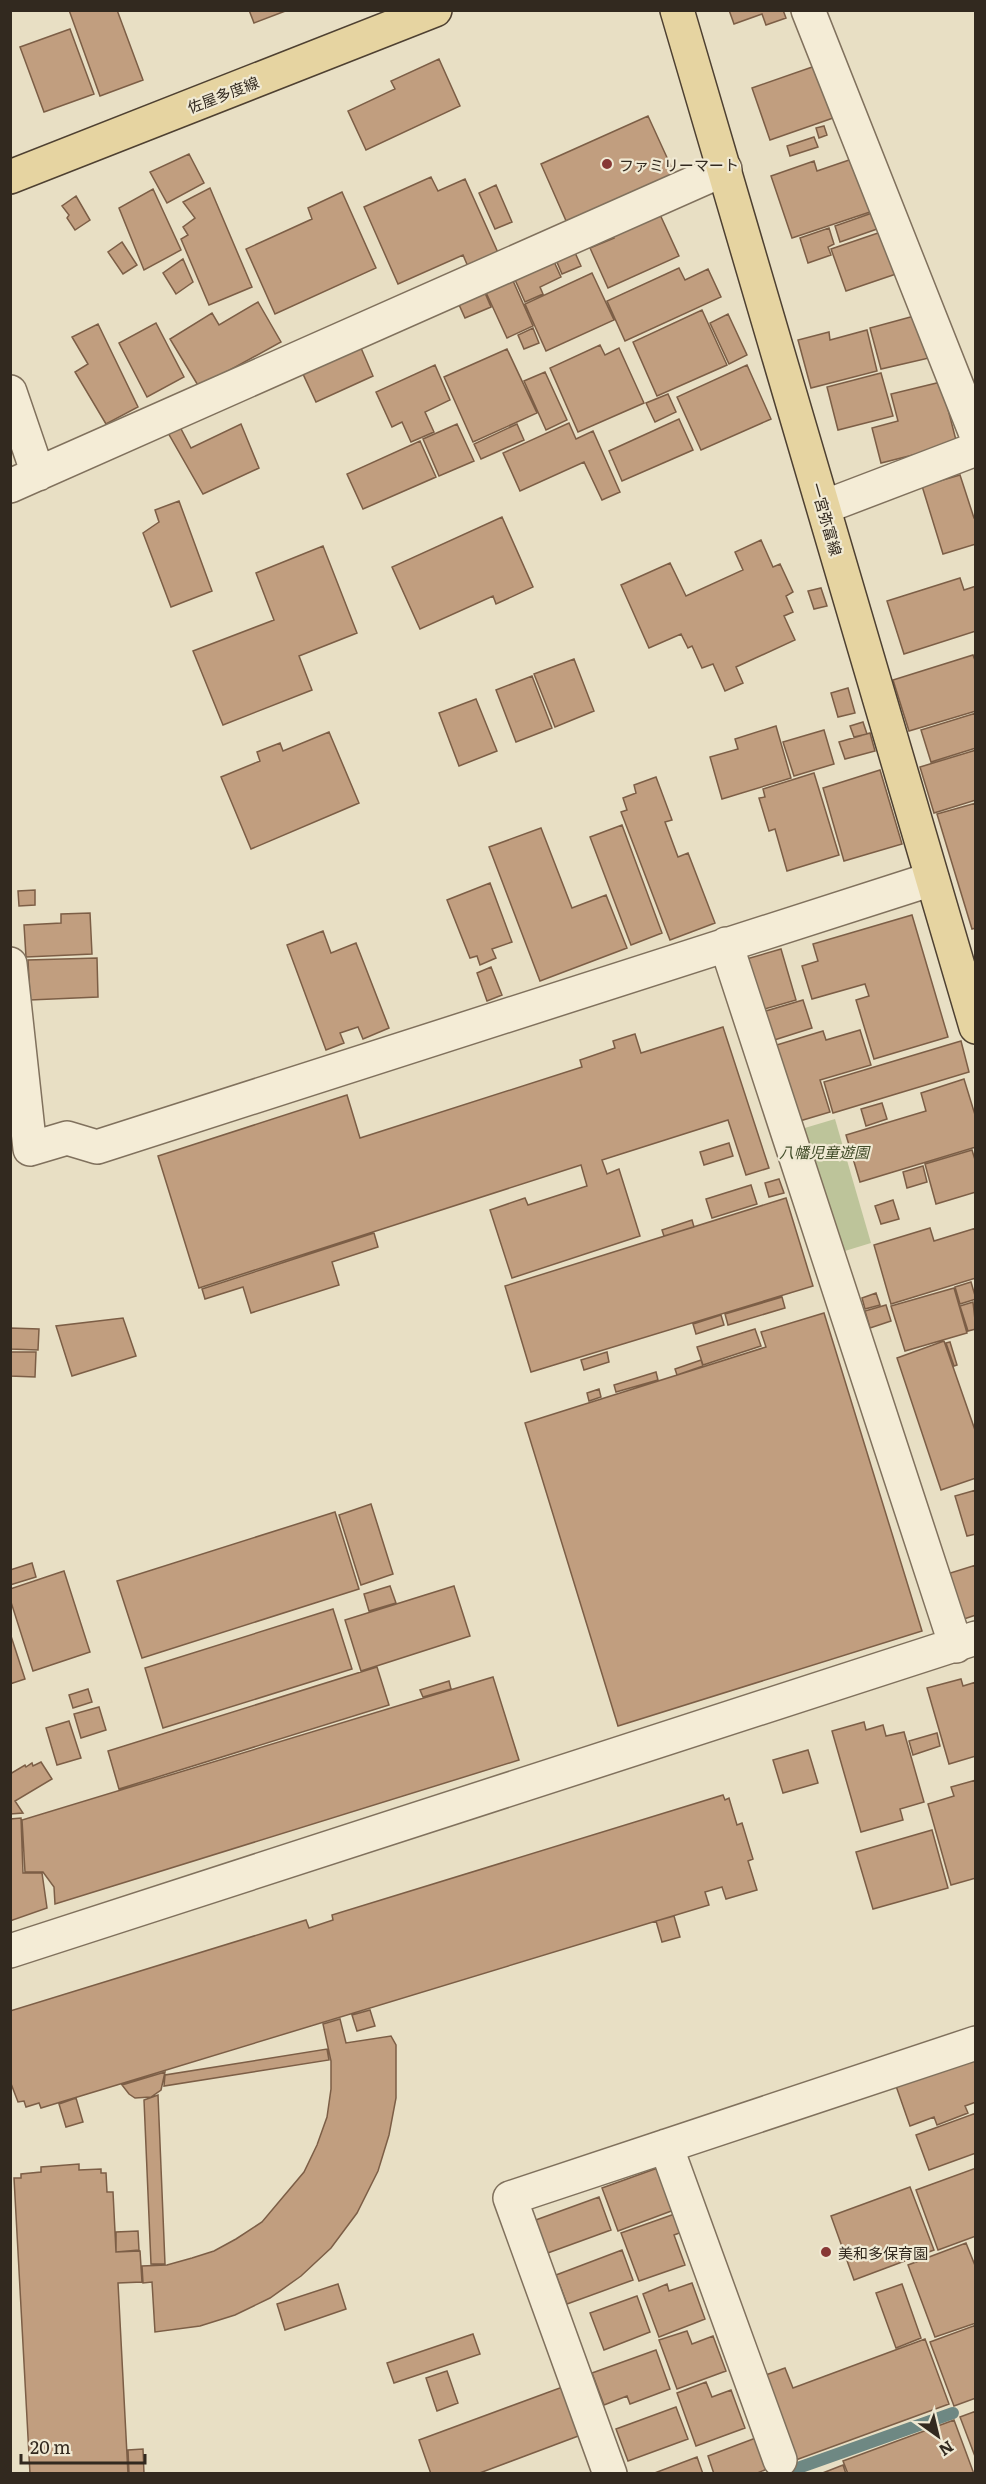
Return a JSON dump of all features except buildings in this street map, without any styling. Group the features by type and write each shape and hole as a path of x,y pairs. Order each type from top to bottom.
{"main road":[{"name":"佐屋多度線","path":"10,177 435,10"},
{"name":"一宮弥富線","path":"677,10 975,1027"}],"street":[{"path":"808,10 974,450 824,507"},
{"path":"10,392 24,480 725,170"},
{"path":"10,964 30,1149 67,1138 97,1147 932,879"},
{"path":"10,1951 966,1642 726,944"},
{"path":"610,2474 510,2198 975,2043"},
{"path":"666,2146 780,2460"}],"green space":[{"name":"八幡児童遊園","path":"835,1119 871,1243 835,1254 798,1130"}],"waterway":[{"path":"781,2474 953,2413"}],"place":[{"name":"ファミリーマート","path":"607,164"},
{"name":"美和多保育園","path":"826,2252"}]}
